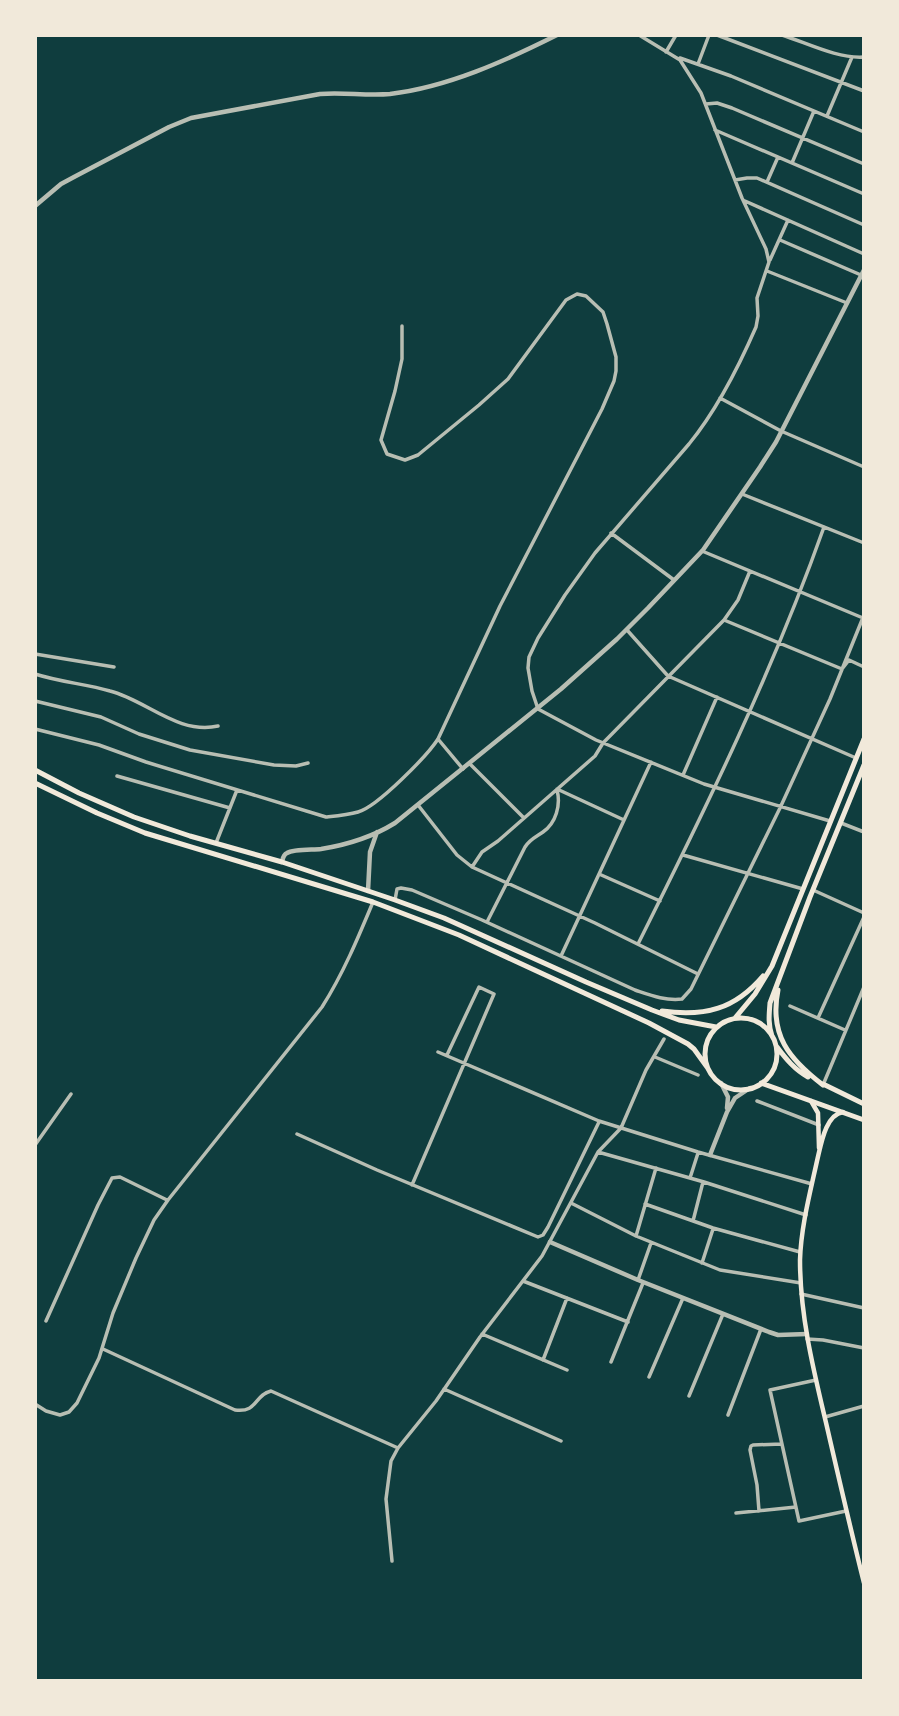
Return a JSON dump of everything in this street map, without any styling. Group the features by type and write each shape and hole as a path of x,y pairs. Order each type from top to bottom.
{"highway":[{"path":"736,1018 772,966 864,738"},
{"path":"864,765 813,890 770,1003 768,1017 776,1046 787,1061 801,1073 864,1104"},
{"path":"35,770 134,817 395,900 467,928 652,1010 696,1024 716,1027"},
{"path":"35,783 97,814 145,833 373,902 459,935 649,1023 688,1044 713,1076 733,1089 750,1088 769,1076 777,1057 776,1046"},
{"path":"652,1010 694,1014 720,1008 745,995 772,966"},
{"path":"782,973 775,1019 780,1035 796,1062 823,1085"},
{"path":"707,1067 705,1046 709,1035 725,1021 736,1018 757,1021 772,1036"},
{"path":"761,1083 864,1119"}],"main road":[{"path":"811,1101 818,1113 818,1156"},
{"path":"843,1112 837,1113 829,1121 818,1156 801,1252 801,1294 816,1380 864,1583"}],"street":[{"path":"35,206 61,184 191,118 320,94 374,95 421,88 489,66 557,35"},
{"path":"639,35 675,56 864,132"},
{"path":"666,52 677,35"},
{"path":"698,64 709,35"},
{"path":"716,35 864,91"},
{"path":"782,35 852,57 864,57"},
{"path":"675,56 683,63 706,104 769,262"},
{"path":"827,116 852,57"},
{"path":"706,104 717,103 732,108 864,164"},
{"path":"792,163 814,111"},
{"path":"715,130 864,194"},
{"path":"767,182 778,157"},
{"path":"735,180 752,177 767,182 864,225"},
{"path":"744,201 864,254"},
{"path":"788,220 769,262 757,298 756,327 710,417 611,533 576,579 531,652 528,668 538,709 603,743 716,788 830,821"},
{"path":"282,862 284,855 290,852 330,847 377,832 395,823 581,672 627,630 702,551 770,452 863,273 780,240"},
{"path":"767,271 847,303"},
{"path":"35,729 99,745 326,817 364,810 419,762 438,739 500,606 602,409 614,381 616,357 603,312 586,296 577,294 566,300 508,379 418,454 405,460 387,454 381,440 401,359 402,326"},
{"path":"720,398 781,431 864,467"},
{"path":"742,494 864,543"},
{"path":"638,944 716,788 824,527"},
{"path":"611,533 675,581"},
{"path":"395,900 397,889 406,889 635,990 669,999 685,997 780,808 863,617 702,551"},
{"path":"472,867 487,847 498,841 595,756 603,743 724,620 738,600 750,571"},
{"path":"724,620 842,669"},
{"path":"627,630 668,676 856,758"},
{"path":"35,654 114,667"},
{"path":"842,669 849,660 864,667"},
{"path":"35,674 111,691 130,698 159,715 183,723 206,728 218,726"},
{"path":"683,775 717,697"},
{"path":"35,701 101,717 139,734 190,750 274,765 296,766 308,763"},
{"path":"438,739 463,769"},
{"path":"561,956 651,762"},
{"path":"470,764 524,818"},
{"path":"117,776 230,808"},
{"path":"557,789 624,820"},
{"path":"486,922 527,844 551,824 559,803 557,789"},
{"path":"216,843 237,790"},
{"path":"418,805 457,855 472,867 698,974"},
{"path":"841,823 864,832"},
{"path":"368,892 370,852 377,832"},
{"path":"682,855 803,889"},
{"path":"599,874 660,901"},
{"path":"813,890 864,915 818,1018"},
{"path":"35,1404 53,1415 60,1416 69,1412 80,1397 103,1349 113,1312 154,1220 322,1007 352,953 373,902"},
{"path":"412,1185 494,994 479,987 447,1056"},
{"path":"823,1085 864,987"},
{"path":"789,1006 845,1030"},
{"path":"392,1561 386,1497 391,1461 550,1242 598,1153 621,1128 646,1070 664,1039"},
{"path":"438,1052 599,1121 812,1184"},
{"path":"655,1057 698,1074"},
{"path":"721,1083 728,1097 727,1112"},
{"path":"710,1155 735,1098 750,1088"},
{"path":"35,1145 71,1094"},
{"path":"757,1101 819,1125"},
{"path":"297,1134 412,1185 540,1236 553,1218 599,1121"},
{"path":"690,1178 698,1152"},
{"path":"598,1153 704,1182 806,1215"},
{"path":"636,1236 656,1168"},
{"path":"46,1321 112,1178 120,1178 168,1200"},
{"path":"693,1221 704,1182"},
{"path":"571,1203 636,1236 720,1270 801,1283"},
{"path":"645,1204 713,1228 801,1252"},
{"path":"702,1263 713,1228"},
{"path":"550,1242 640,1281 778,1335 807,1337 864,1348"},
{"path":"611,1362 628,1322 652,1242"},
{"path":"523,1281 628,1322"},
{"path":"801,1294 864,1308"},
{"path":"543,1360 567,1298"},
{"path":"649,1377 683,1298"},
{"path":"690,1396 723,1314"},
{"path":"728,1415 761,1329"},
{"path":"482,1334 567,1370"},
{"path":"103,1349 235,1410 249,1409 265,1392 271,1391 398,1448"},
{"path":"816,1380 771,1390 799,1521 847,1511"},
{"path":"444,1389 561,1441"},
{"path":"825,1417 864,1406"},
{"path":"759,1511 758,1487 750,1448 753,1445 782,1444"},
{"path":"736,1513 796,1507"}]}
